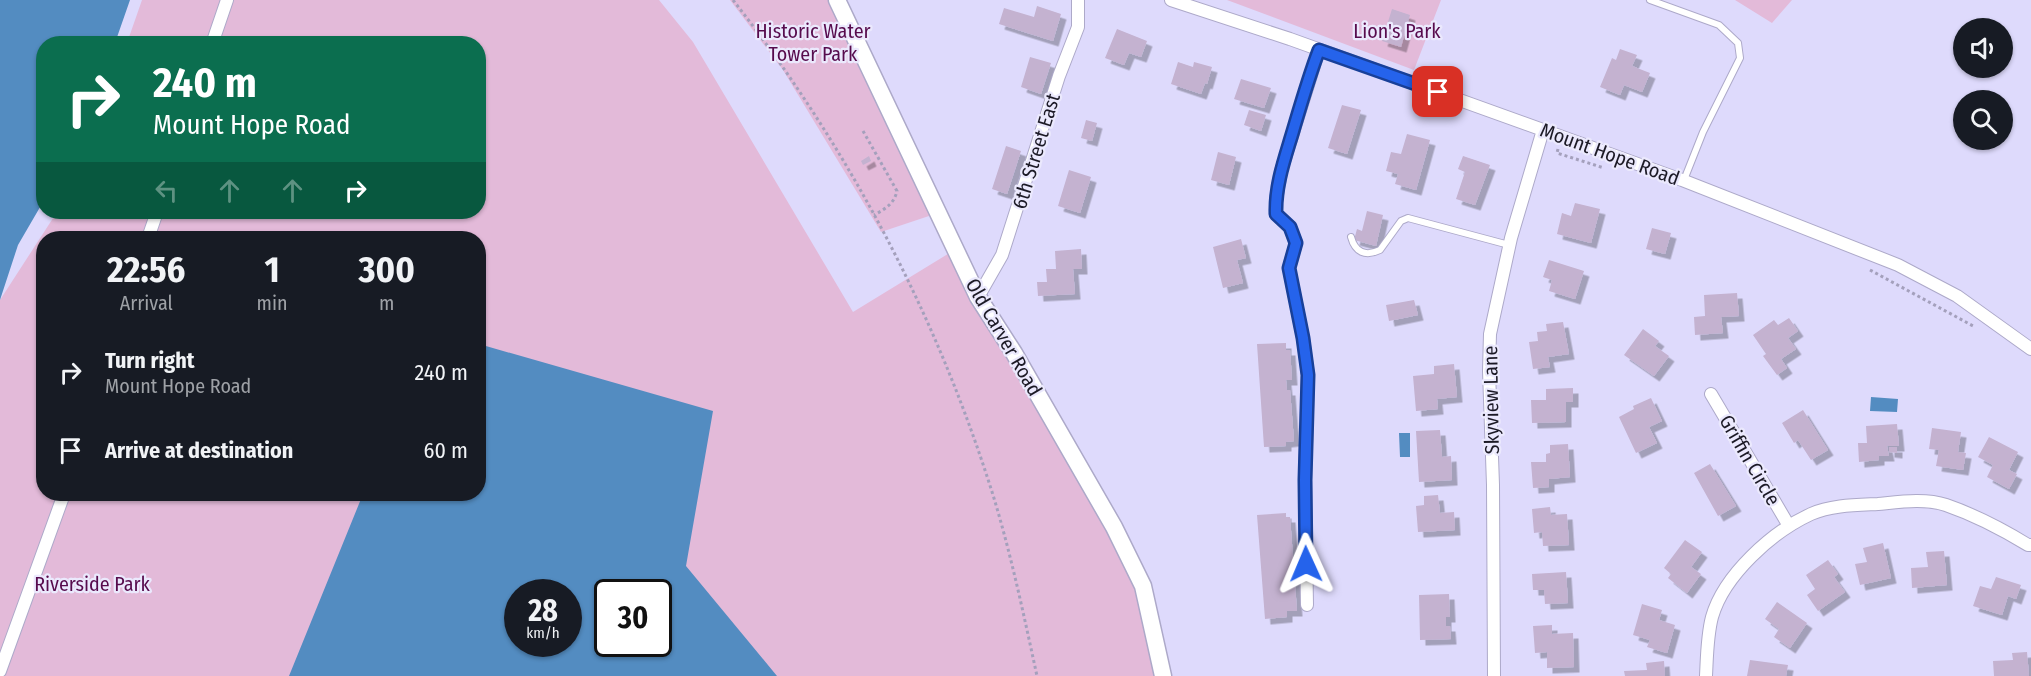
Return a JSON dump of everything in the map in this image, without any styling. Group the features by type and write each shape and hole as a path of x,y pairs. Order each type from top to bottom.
{"street":[{"path":"215,36 226,0"},
{"name":"Old Carver Road","path":"837,0 978,297 1014,354 1114,527 1143,586 1162,676"},
{"name":"6th Street East","path":"978,297 1002,255 1077,27 1078,0"},
{"name":"Mount Hope Road","path":"1170,0 1319,50 1684,181 1898,265 1957,297 2031,349"},
{"path":"1307,605 1305,480 1308,375 1289,268 1296,243 1290,227 1276,214 1276,201 1281,171 1319,50"},
{"name":"Skyview Lane","path":"1494,676 1490,343 1510,246 1543,130"},
{"name":"Griffin Circle","path":"1711,393 1789,526"},
{"path":"0,671 61,501"},
{"path":"1706,676 1712,617 1720,598 1748,560 1789,526 1812,513 1832,508 1910,502 1944,504 2001,528 2031,545"}],"lane":[{"path":"1650,0 1719,25 1738,43 1740,58 1703,132 1684,181"},
{"path":"1351,237 1353,244 1360,252 1370,254 1380,250 1401,221 1408,218 1510,246"}],"path":[{"path":"733,0 806,102 849,168 918,300 968,420 994,497 1024,616 1036,676"},
{"path":"863,131 897,191 895,200 874,215"},
{"path":"1557,153 1612,170"},
{"path":"1864,267 1981,331"}],"green space":[{"name":"Riverside Park","path":"142,0 659,0 693,42 853,312 956,249 1143,586 1158,676 0,676 0,300 36,244 36,501 486,501 486,231 45,231 52,219 486,219 486,36 129,36"},
{"name":"Historic Water Tower Park","path":"730,0 837,0 938,213 881,232 783,70"},
{"name":"Lion's Park","path":"1227,0 1441,0 1414,70"},
{"path":"1735,0 1792,0 1772,23"}],"water":[{"path":"0,0 130,0 117,36 36,36 36,214 18,245 0,300"},
{"path":"486,346 713,411 686,566 777,676 289,676 360,501 486,501"},
{"path":"1871,397 1898,399 1897,412 1870,411"},
{"path":"1399,433 1410,433 1410,457 1400,457"}],"building":[{"path":"1037,6 1061,14 1053,41 999,24 1004,8 1034,17"},
{"path":"1392,9 1410,15 1401,47 1382,41"},
{"path":"1117,29 1147,41 1141,57 1129,53 1124,65 1105,58"},
{"path":"1620,49 1637,55 1632,66 1650,73 1642,92 1624,85 1620,95 1600,87 1612,58 1616,60"},
{"path":"1030,57 1051,63 1041,94 1021,87"},
{"path":"1178,62 1193,67 1194,62 1212,67 1201,94 1171,84"},
{"path":"1241,79 1271,88 1264,108 1234,99"},
{"path":"1342,105 1361,110 1347,154 1328,148"},
{"path":"1249,110 1266,115 1261,131 1244,125"},
{"path":"1086,120 1097,123 1092,141 1081,138"},
{"path":"1407,134 1430,140 1416,190 1395,184 1398,174 1386,171 1391,152 1401,154"},
{"path":"1006,146 1021,151 1007,194 992,189"},
{"path":"1218,152 1236,157 1229,185 1211,180"},
{"path":"869,156 871,161 863,165 861,161"},
{"path":"1463,156 1490,165 1475,205 1456,199 1465,172 1458,169"},
{"path":"1069,170 1091,177 1080,213 1058,206"},
{"path":"1575,203 1600,209 1591,243 1557,234 1562,213 1571,216"},
{"path":"1367,211 1383,215 1376,246 1354,240 1357,229 1362,231"},
{"path":"1652,228 1671,233 1665,254 1646,249"},
{"path":"1241,239 1246,258 1237,260 1243,283 1223,288 1213,247"},
{"path":"1081,249 1082,269 1073,269 1075,294 1038,296 1037,282 1047,282 1046,269 1056,269 1055,251"},
{"path":"1549,260 1584,271 1575,299 1549,291 1552,280 1543,277"},
{"path":"1737,293 1739,316 1721,317 1723,333 1695,335 1694,317 1705,316 1704,295"},
{"path":"1414,300 1418,315 1389,321 1386,305"},
{"path":"1789,318 1798,331 1788,338 1796,349 1781,359 1787,368 1777,375 1763,356 1766,354 1753,335 1774,320 1778,325"},
{"path":"1563,322 1569,354 1548,357 1550,367 1533,369 1529,342 1538,341 1537,332 1547,331 1546,324"},
{"path":"1643,329 1659,341 1655,346 1669,356 1654,376 1624,355"},
{"path":"1286,343 1286,350 1290,350 1292,380 1286,380 1287,390 1290,390 1294,441 1286,442 1286,446 1264,447 1257,344"},
{"path":"1454,364 1457,397 1437,399 1438,409 1416,411 1413,376 1434,374 1434,366"},
{"path":"1573,388 1573,402 1566,402 1566,422 1532,423 1531,400 1546,400 1546,389"},
{"path":"1651,398 1662,421 1649,427 1657,443 1636,453 1619,417 1634,409 1633,406"},
{"path":"1803,410 1828,450 1811,460 1798,440 1794,443 1782,423"},
{"path":"1897,424 1899,446 1887,446 1889,456 1879,456 1879,460 1859,462 1858,443 1867,443 1866,426"},
{"path":"1932,428 1961,432 1958,452 1966,453 1963,470 1936,466 1939,450 1929,449"},
{"path":"1440,430 1442,457 1451,456 1452,480 1419,482 1416,431"},
{"path":"1989,437 2018,452 2009,470 2017,474 2009,489 1987,477 1993,465 1978,457"},
{"path":"1568,444 1570,477 1549,479 1549,487 1533,488 1531,462 1546,462 1546,454 1550,453 1550,445"},
{"path":"1889,447 1897,447 1897,453 1889,452"},
{"path":"1710,464 1736,506 1718,516 1694,473"},
{"path":"1438,495 1440,513 1454,512 1455,530 1418,532 1416,506 1424,505 1424,496"},
{"path":"1550,507 1551,515 1567,514 1569,545 1543,546 1542,532 1534,533 1532,509"},
{"path":"1286,513 1286,517 1290,517 1297,611 1287,611 1287,617 1265,619 1257,515"},
{"path":"1685,540 1702,552 1691,567 1701,574 1687,593 1668,578 1671,574 1664,568"},
{"path":"1883,543 1891,578 1860,585 1855,564 1867,562 1863,548"},
{"path":"1944,551 1947,585 1912,588 1911,568 1928,567 1926,552"},
{"path":"1828,560 1838,574 1834,577 1845,592 1818,611 1807,595 1815,589 1806,575"},
{"path":"1566,572 1568,603 1545,604 1544,590 1533,590 1532,574"},
{"path":"1996,577 2021,585 2016,599 2008,596 2002,615 1973,606 1980,586 1991,589"},
{"path":"1449,594 1450,617 1446,617 1446,626 1450,626 1451,639 1420,640 1419,595"},
{"path":"1777,602 1807,623 1790,648 1774,637 1779,629 1765,619"},
{"path":"1642,604 1662,610 1659,620 1675,625 1667,653 1647,647 1650,640 1633,635"},
{"path":"1552,625 1552,634 1573,633 1574,667 1547,668 1547,652 1535,653 1533,626"},
{"path":"2027,652 2029,676 1994,676 1993,661 2013,660 2012,653"},
{"path":"1750,660 1788,665 1786,676 1747,676"},
{"path":"1664,661 1665,676 1625,676 1624,671 1647,670 1646,663"}],"route":[{"path":"1306,564 1305,480 1308,375 1289,268 1296,243 1290,227 1276,214 1281,171 1319,50 1438,92"}]}
